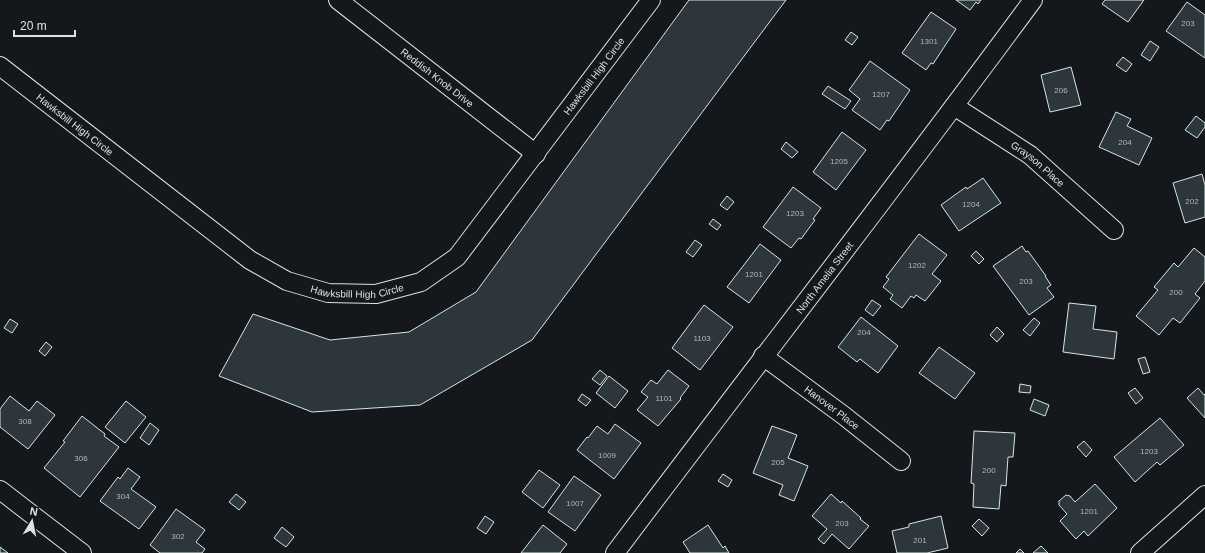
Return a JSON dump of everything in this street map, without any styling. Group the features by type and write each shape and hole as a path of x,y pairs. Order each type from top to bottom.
{"street":[{"name":"Reddish Knob Drive","path":"338,0 536,154"},
{"name":"Hawksbill High Circle","path":"0,66 250,260 287,281 328,293 376,294 421,282 457,257 651,0"},
{"name":"North Amelia Street","path":"615,553 1033,0"},
{"name":"Grayson Place","path":"954,106 1030,155 1114,230"},
{"name":"Hanover Place","path":"763,356 843,415 900,461"},
{"path":"0,490 82,553"},
{"path":"1140,553 1205,495"}],"building":[{"path":"689,0 786,0 532,340 420,405 312,412 219,376 253,314 330,340 409,332 476,292"},
{"path":"956,0 981,0 978,4 976,2 970,10"},
{"path":"1105,0 1144,0 1128,22 1102,4"},
{"path":"1187,2 1205,15 1205,58 1166,31"},
{"path":"931,12 956,29 933,64 931,63 926,70 902,53"},
{"path":"851,32 858,37 852,45 845,40"},
{"path":"1150,41 1159,47 1150,61 1141,55"},
{"path":"1123,57 1132,64 1126,72 1116,65"},
{"path":"870,61 910,90 889,121 887,120 880,130 852,110 860,99 849,90"},
{"path":"1071,67 1081,105 1050,112 1041,75"},
{"path":"828,86 851,101 845,109 822,94"},
{"path":"1116,112 1131,119 1127,126 1152,138 1139,165 1099,147"},
{"path":"1196,116 1205,123 1205,127 1197,138 1185,130"},
{"path":"842,132 866,150 836,190 813,172"},
{"path":"786,142 798,152 792,158 781,149"},
{"path":"1202,174 1205,185 1205,217 1185,223 1173,183"},
{"path":"983,178 1001,203 959,231 941,205 966,187 967,189"},
{"path":"793,187 821,208 813,219 815,220 801,239 799,238 791,248 763,227"},
{"path":"727,196 734,202 727,210 720,205"},
{"path":"713,219 721,225 717,230 709,224"},
{"path":"919,234 947,255 932,274 941,281 925,301 916,295 914,298 911,296 902,308 890,299 893,295 883,287 889,279 886,277"},
{"path":"695,240 702,245 693,257 686,252"},
{"path":"760,244 781,260 749,303 727,287"},
{"path":"1022,246 1026,252 1028,251 1046,276 1051,285 1047,288 1054,297 1029,315 993,266"},
{"path":"1194,248 1205,257 1205,281 1195,294 1200,298 1180,323 1173,318 1159,335 1136,316 1158,290 1154,287 1174,263 1178,267"},
{"path":"976,251 984,259 979,264 971,256"},
{"path":"872,300 881,306 873,316 865,310"},
{"path":"1069,303 1096,306 1093,329 1117,332 1114,359 1063,352"},
{"path":"704,305 733,327 700,370 672,348"},
{"path":"861,317 898,346 878,373 860,359 857,362 838,347"},
{"path":"1034,318 1040,323 1030,336 1023,330"},
{"path":"10,319 18,324 12,333 4,328"},
{"path":"997,327 1004,334 997,342 990,335"},
{"path":"46,342 52,347 45,356 39,351"},
{"path":"939,347 975,373 955,399 919,373"},
{"path":"1145,357 1150,372 1143,374 1138,359"},
{"path":"600,370 607,376 600,385 592,379"},
{"path":"668,370 689,386 680,398 681,399 658,426 637,410 648,397 641,392 651,380 657,384"},
{"path":"609,376 628,391 615,408 596,393"},
{"path":"1020,384 1031,386 1030,393 1019,392"},
{"path":"1135,388 1143,398 1136,404 1128,393"},
{"path":"1198,388 1204,395 1205,394 1205,418 1187,398"},
{"path":"582,394 591,400 586,406 578,400"},
{"path":"10,396 29,411 37,401 55,415 28,449 0,427 0,409"},
{"path":"1034,399 1049,405 1045,416 1030,410"},
{"path":"126,401 146,417 125,443 105,427"},
{"path":"82,416 105,434 104,436 119,447 80,497 44,468 65,442 63,441"},
{"path":"1160,418 1184,445 1160,465 1157,462 1135,482 1114,457"},
{"path":"150,423 159,430 149,445 140,438"},
{"path":"615,424 641,443 614,479 577,450 597,426 608,434"},
{"path":"772,426 797,435 788,458 808,466 794,501 779,495 783,485 753,473"},
{"path":"974,431 1015,433 1013,457 1008,457 1006,486 1001,485 999,509 973,507 974,484 971,483"},
{"path":"1084,441 1092,450 1086,457 1077,447"},
{"path":"128,468 140,477 131,489 156,507 139,529 100,501 118,477 120,479"},
{"path":"539,470 560,485 543,508 522,492"},
{"path":"723,474 732,480 728,487 718,481"},
{"path":"574,476 601,495 575,531 548,512"},
{"path":"1095,484 1117,508 1088,536 1084,531 1076,539 1060,521 1067,514 1059,505 1059,501 1066,495 1070,496 1075,502"},
{"path":"236,494 246,502 239,510 229,502"},
{"path":"831,494 841,503 842,501 869,526 849,549 832,534 824,544 818,539 827,529 812,516"},
{"path":"176,509 205,530 196,542 205,549 202,553 160,553 150,545"},
{"path":"485,516 494,522 486,534 477,528"},
{"path":"941,516 948,548 927,553 897,553 892,531 909,527 909,524"},
{"path":"979,519 989,528 982,536 972,526"},
{"path":"543,525 567,544 560,553 521,553"},
{"path":"708,525 723,548 725,546 729,553 690,553 683,542"},
{"path":"282,527 294,537 286,547 274,538"},
{"path":"1041,546 1048,553 1033,553"},
{"path":"0,547 8,553 0,553"},
{"path":"1020,549 1024,553 1016,553"}]}
